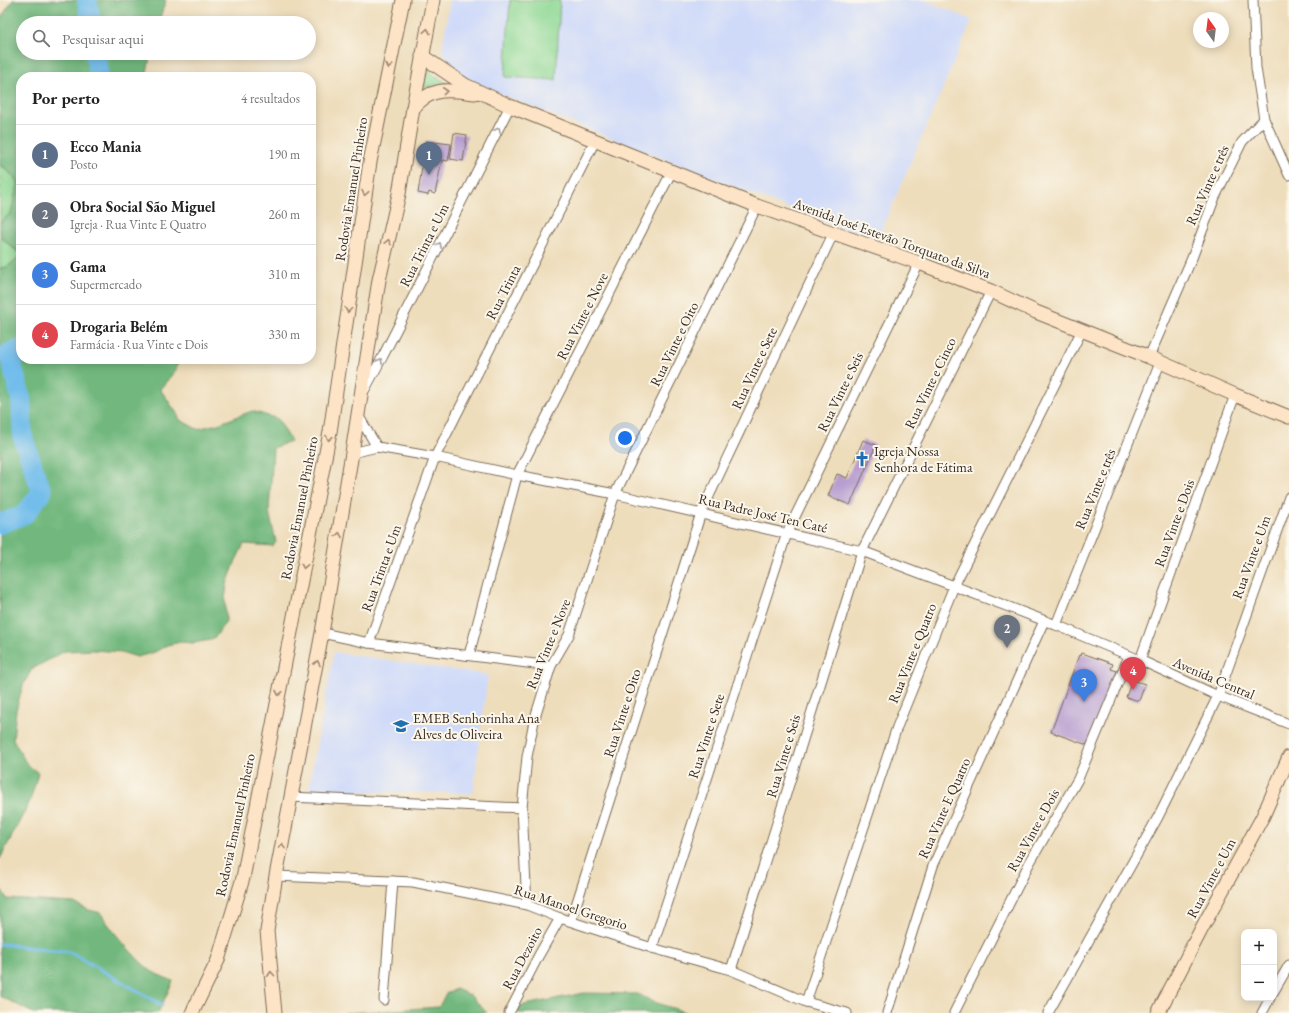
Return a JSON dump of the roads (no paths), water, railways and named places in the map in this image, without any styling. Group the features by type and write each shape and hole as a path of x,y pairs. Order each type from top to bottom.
{"main road":[{"name":"Rodovia Emanuel Pinheiro","path":"192,1013 218,960 243,878 330,432 370,162 403,0"},
{"path":"275,1013 267,931 322,633 362,396 379,280 399,194 412,108 432,0"},
{"name":"Avenida José Estevão Torquato da Silva","path":"422,56 465,85 510,106 595,141 672,170 757,206 832,234 919,263 991,291 1036,312 1154,360 1235,396 1289,417"},
{"name":"Avenida José Estevão Torquato da Silva","path":"412,108 420,100 432,94 446,90 482,94"},
{"name":"Rua Vinte e Um","path":"1158,1013 1202,928 1264,816 1289,757"}],"street":[{"path":"1253,0 1256,68 1264,119 1289,175"},
{"name":"Rua Trinta e Um","path":"362,396 510,106"},
{"name":"Rua Vinte e três","path":"1056,625 1215,196 1242,142 1264,119"},
{"name":"Rua Trinta","path":"436,457 595,141"},
{"name":"Rua Vinte e Nove","path":"517,475 672,170"},
{"name":"Rua Vinte e Oito","path":"616,494 757,206"},
{"name":"Rua Vinte e Sete","path":"701,513 832,234"},
{"name":"Rua Vinte e Seis","path":"787,533 919,263"},
{"name":"Rua Vinte e Cinco","path":"862,551 991,291"},
{"name":"Rua Vinte e Quatro","path":"806,1002 897,727 954,586 1082,330"},
{"name":"Rua Vinte e Dois","path":"1140,660 1235,396"},
{"path":"352,453 377,447 358,415"},
{"name":"Rua Padre José Ten Caté","path":"377,447 436,457 517,475 616,494 862,551 1056,625 1129,656"},
{"name":"Rua Trinta e Um","path":"369,643 436,457"},
{"path":"469,655 517,475"},
{"name":"Rua Vinte e Nove","path":"527,905 522,808 527,757 534,721 551,666 569,635 616,494"},
{"name":"Rua Vinte e Um","path":"1218,696 1289,497"},
{"name":"Rua Vinte e Oito","path":"571,921 701,513"},
{"name":"Rua Vinte e Sete","path":"652,948 787,533"},
{"name":"Rua Vinte e Seis","path":"731,970 862,551"},
{"name":"Rua Vinte E Quatro","path":"887,1013 933,866 1044,621"},
{"path":"322,633 369,643 551,666"},
{"name":"Rua Vinte e Dois","path":"954,1013 1029,864 1078,779 1129,656"},
{"name":"Avenida Central","path":"1129,656 1218,696 1289,724"},
{"path":"1048,1013 1158,817 1218,696"},
{"path":"291,797 522,808"},
{"name":"Rua Manoel Gregorio","path":"276,876 413,882 527,905 560,918 652,948 731,970 806,1002 847,1013"},
{"path":"384,1000 392,881"},
{"name":"Rua Dezoito","path":"509,1013 560,918"},
{"path":"1277,986 1289,964"},
{"path":"1262,1013 1268,1001"}],"waterway":[{"path":"87,0 90,16"},
{"path":"96,60 98,72"},
{"path":"0,524 25,514 42,492 23,438 21,399 9,353 16,351"},
{"path":"0,944 70,952 162,1005"}],"place":[{"name":"Ecco Mania","path":"429,175"},
{"name":"Igreja Nossa Senhora de Fátima","path":"862,459"},
{"name":"Obra Social São Miguel","path":"1007,648"},
{"name":"Drogaria Belém","path":"1133,690"},
{"name":"Gama","path":"1084,702"},
{"name":"EMEB Senhorinha Ana Alves de Oliveira","path":"401,726"}]}
